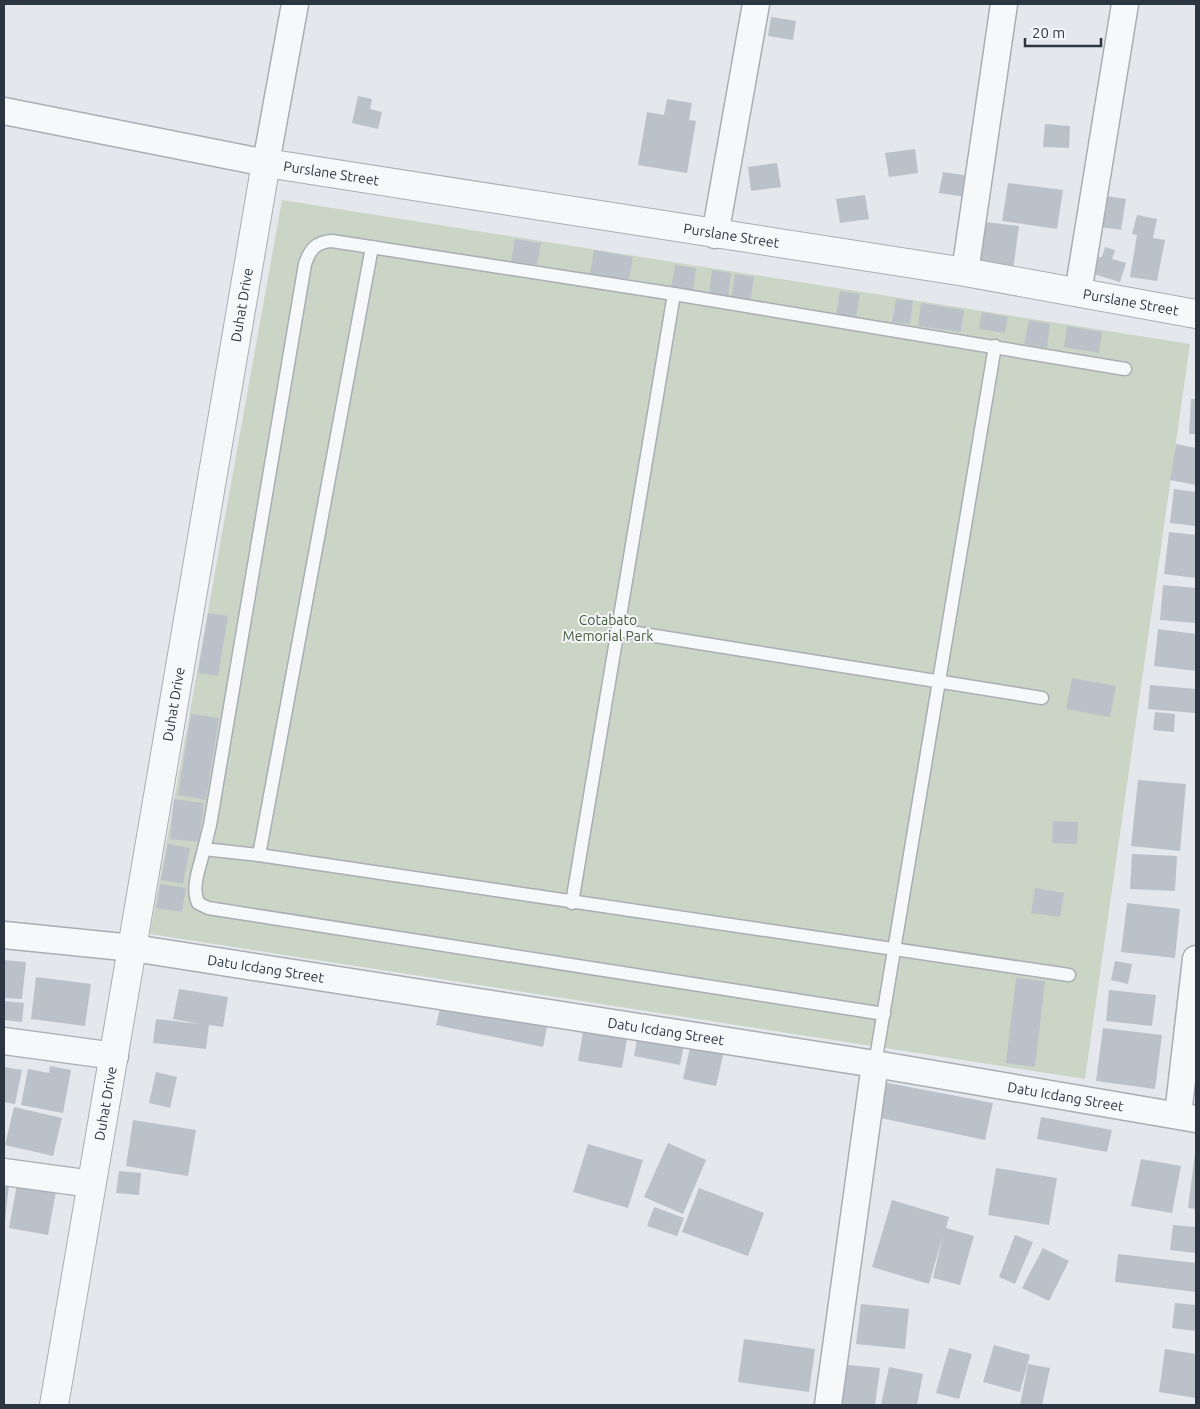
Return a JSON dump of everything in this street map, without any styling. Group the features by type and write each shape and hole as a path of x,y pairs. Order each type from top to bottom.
{"street":[{"name":"Duhat Drive","path":"54,1405 266,163 295,4"},
{"path":"715,235 756,4"},
{"path":"965,272 1004,4"},
{"path":"1078,293 1124,4"},
{"path":"4,111 266,163"},
{"name":"Purslane Street","path":"266,163 715,235 965,272 1196,314"},
{"name":"Datu Icdang Street","path":"4,935 133,948 875,1064 1187,1117"},
{"path":"1187,1117 1196,965"},
{"path":"4,1041 115,1056"},
{"path":"828,1405 875,1064"},
{"path":"4,1172 92,1184"}],"lane":[{"path":"884,1014 208,908 198,903 195,888 210,825 305,264 311,249 323,242 372,247 995,346 1124,369"},
{"path":"259,855 372,247"},
{"path":"572,902 674,294"},
{"path":"875,1064 896,948 995,346"},
{"path":"618,630 1042,698"},
{"path":"204,849 259,855 1069,975"}],"green space":[{"name":"Cotabato Memorial Park","path":"282,200 1190,344 1085,1079 150,934"}],"building":[{"path":"771,17 796,21 793,40 768,36"},
{"path":"358,96 372,99 370,109 382,112 378,129 352,123"},
{"path":"667,99 692,103 689,120 696,121 687,173 638,165 647,112 664,115"},
{"path":"1045,124 1070,126 1069,148 1043,147"},
{"path":"915,149 918,173 889,177 885,153"},
{"path":"777,163 781,187 751,191 748,167"},
{"path":"943,172 970,176 966,197 939,193"},
{"path":"1008,183 1063,190 1057,229 1002,221"},
{"path":"865,195 869,219 840,223 836,199"},
{"path":"1099,195 1126,199 1121,230 1094,226"},
{"path":"1137,215 1157,219 1153,238 1165,240 1157,281 1130,277 1137,235 1132,234"},
{"path":"978,221 1019,226 1013,270 971,265"},
{"path":"515,239 541,243 537,265 511,262"},
{"path":"1105,247 1115,250 1112,259 1126,263 1120,282 1087,272 1092,258 1102,257"},
{"path":"594,250 633,257 629,279 590,274"},
{"path":"675,265 696,268 693,292 671,288"},
{"path":"712,270 731,273 728,297 709,295"},
{"path":"735,274 754,277 750,303 731,300"},
{"path":"840,291 860,294 856,318 836,314"},
{"path":"896,299 913,301 910,324 892,322"},
{"path":"921,303 964,310 961,332 918,326"},
{"path":"982,312 1008,317 1005,333 979,329"},
{"path":"1029,320 1050,324 1047,348 1024,344"},
{"path":"1067,326 1102,332 1099,353 1064,347"},
{"path":"1191,399 1196,399 1196,434 1189,434"},
{"path":"1176,444 1196,448 1196,485 1170,480"},
{"path":"1174,489 1196,492 1196,526 1170,523"},
{"path":"1169,532 1196,535 1196,578 1164,574"},
{"path":"1163,585 1196,588 1196,623 1160,620"},
{"path":"208,613 228,616 218,676 198,673"},
{"path":"1158,629 1196,634 1196,671 1154,666"},
{"path":"1072,678 1116,686 1110,717 1066,709"},
{"path":"1150,685 1196,689 1195,713 1148,709"},
{"path":"1155,712 1175,714 1174,732 1153,730"},
{"path":"191,714 219,718 206,800 178,795"},
{"path":"1138,780 1186,784 1180,851 1131,846"},
{"path":"174,799 204,803 199,842 170,839"},
{"path":"1053,821 1078,822 1077,844 1052,843"},
{"path":"168,844 190,848 183,884 161,880"},
{"path":"1132,854 1177,856 1175,891 1130,889"},
{"path":"160,884 186,888 182,912 156,908"},
{"path":"1035,888 1064,893 1060,917 1031,913"},
{"path":"1127,903 1180,909 1175,958 1121,952"},
{"path":"4,960 26,962 22,999 4,998"},
{"path":"1115,961 1132,964 1128,984 1111,980"},
{"path":"36,977 91,984 85,1026 31,1019"},
{"path":"1016,978 1045,981 1035,1067 1006,1063"},
{"path":"179,989 228,997 223,1027 209,1025 206,1049 153,1043 156,1019 200,1024 173,1019"},
{"path":"1109,990 1156,995 1152,1026 1106,1021"},
{"path":"4,1001 24,1003 22,1022 4,1020"},
{"path":"441,1005 547,1027 543,1047 436,1025"},
{"path":"584,1026 628,1033 622,1068 578,1061"},
{"path":"1103,1028 1162,1035 1155,1089 1096,1081"},
{"path":"639,1029 685,1039 680,1065 634,1056"},
{"path":"691,1043 724,1051 716,1086 683,1079"},
{"path":"50,1066 71,1070 63,1113 21,1105 28,1069 49,1073"},
{"path":"4,1067 22,1070 15,1104 4,1102"},
{"path":"156,1072 177,1077 170,1108 149,1103"},
{"path":"883,1082 993,1103 985,1140 876,1117"},
{"path":"14,1107 62,1118 53,1156 5,1145"},
{"path":"1041,1117 1112,1130 1107,1152 1037,1139"},
{"path":"133,1120 196,1130 188,1176 126,1166"},
{"path":"668,1143 706,1160 683,1214 644,1197"},
{"path":"588,1144 643,1160 628,1208 573,1192"},
{"path":"1196,1153 1196,1209 1188,1208"},
{"path":"1141,1159 1181,1166 1172,1213 1131,1206"},
{"path":"996,1168 1057,1178 1049,1225 988,1215"},
{"path":"119,1171 141,1173 139,1195 116,1193"},
{"path":"4,1176 10,1176 5,1220 4,1220"},
{"path":"18,1179 57,1186 48,1235 9,1228"},
{"path":"699,1188 764,1213 748,1256 682,1232"},
{"path":"892,1200 949,1217 946,1228 974,1236 960,1285 933,1278 943,1236 929,1284 872,1267"},
{"path":"654,1207 684,1218 677,1236 647,1226"},
{"path":"1173,1225 1196,1227 1196,1253 1170,1250"},
{"path":"1015,1235 1033,1242 1015,1284 999,1277"},
{"path":"1043,1248 1069,1261 1049,1301 1022,1288"},
{"path":"1118,1254 1196,1263 1196,1292 1115,1282"},
{"path":"1175,1303 1196,1305 1196,1331 1172,1328"},
{"path":"861,1304 909,1309 905,1349 856,1344"},
{"path":"744,1339 815,1349 809,1392 738,1382"},
{"path":"994,1345 1030,1355 1020,1392 983,1382"},
{"path":"949,1348 972,1354 959,1399 936,1393"},
{"path":"1165,1349 1196,1354 1196,1398 1159,1392"},
{"path":"839,1364 880,1368 875,1405 834,1405"},
{"path":"1028,1364 1050,1368 1042,1405 1020,1405"},
{"path":"889,1367 923,1374 917,1405 881,1405"}]}
